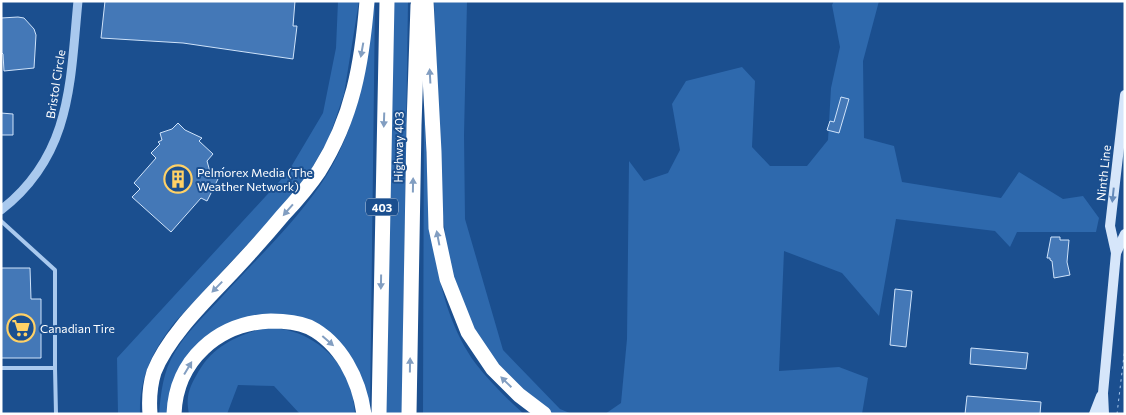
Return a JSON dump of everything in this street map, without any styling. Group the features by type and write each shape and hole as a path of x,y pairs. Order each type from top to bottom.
{"highway":[{"path":"150,414 149,401 154,373 171,341 197,309 293,204 318,172 338,137 354,92 364,37 367,1"},
{"name":"Highway 403","path":"379,414 387,1"},
{"name":"Highway 403","path":"409,414 413,135 418,1"},
{"path":"426,1 436,228 447,279 468,332 493,369 519,395 544,414"},
{"path":"174,414 174,398 184,374 195,356 209,342 224,333 242,326 279,321 308,327 330,340 352,374 362,398 364,414"}],"main road":[{"name":"Ninth Line","path":"1104,414 1103,393 1116,254 1110,226 1125,95"},
{"name":"Ninth Line","path":"1116,254 1125,234"},
{"name":"Ninth Line","path":"1094,414 1103,393"}],"street":[{"name":"Bristol Circle","path":"1,210 27,185 44,162 56,140 66,106 78,1"}],"lane":[{"path":"1,221 55,270 56,414"},
{"path":"1,368 55,368"}],"path":[{"path":"1118,414 1125,347"}],"shaded area":[{"path":"338,1 359,1 344,94 329,138 309,173 285,204 167,332 154,354 145,376 140,401 140,414 118,414 117,358 288,172 323,113 336,48"},
{"path":"394,1 408,1 402,414 386,414"},
{"path":"434,1 467,1 464,135 465,219 503,350 560,409 572,414 544,414 483,354 450,274 442,208"},
{"path":"834,1 879,1 863,61 864,138 894,146 902,182 1001,198 1019,172 1063,199 1083,196 1099,218 1096,232 1017,232 1010,247 995,231 896,219 879,316 842,273 784,251 779,371 839,367 868,378 862,414 605,414 621,403 627,339 629,161 644,181 668,173 680,150 672,104 686,81 742,67 755,81 752,147 770,166 807,166 828,140 831,88 840,47 832,5"},
{"path":"373,2 375,2 370,414 361,382 309,323 219,330 167,414 159,414 165,374 179,345 304,207 317,190 339,153 348,133 361,90 369,46"},
{"path":"424,105 429,205 438,273 447,306 459,336 476,364 524,414 423,414"},
{"path":"261,329 292,331 314,341 323,348 340,366 346,376 352,393 355,414 300,414 274,386 238,385 227,414 189,414 189,390 208,358 231,340"}],"building":[{"path":"105,1 295,1 293,26 297,26 293,59 183,43 101,38"},
{"path":"1,18 24,18 34,29 36,35 34,68 4,71 3,54 1,52"},
{"path":"841,97 849,99 839,133 827,130 830,121 834,122"},
{"path":"1,113 13,114 13,135 1,135"},
{"name":"Pelmorex Media (The Weather Network)","path":"178,123 185,130 202,138 199,141 213,154 207,161 212,179 224,167 207,201 201,198 171,232 132,197 140,189 134,183 156,158 151,153 160,144 158,142 162,140 160,133 172,129"},
{"path":"1051,237 1069,240 1067,262 1070,275 1054,278 1052,261 1050,258 1047,258"},
{"name":"Canadian Tire","path":"1,268 30,268 31,299 41,299 41,358 1,358"},
{"path":"895,289 912,291 906,347 890,345"},
{"path":"971,348 1028,353 1026,369 970,364"},
{"path":"967,396 1041,402 1040,414 965,414"}],"place":[{"name":"Pelmorex Media (The Weather Network)","path":"178,179"},
{"name":"Canadian Tire","path":"21,328"}]}
